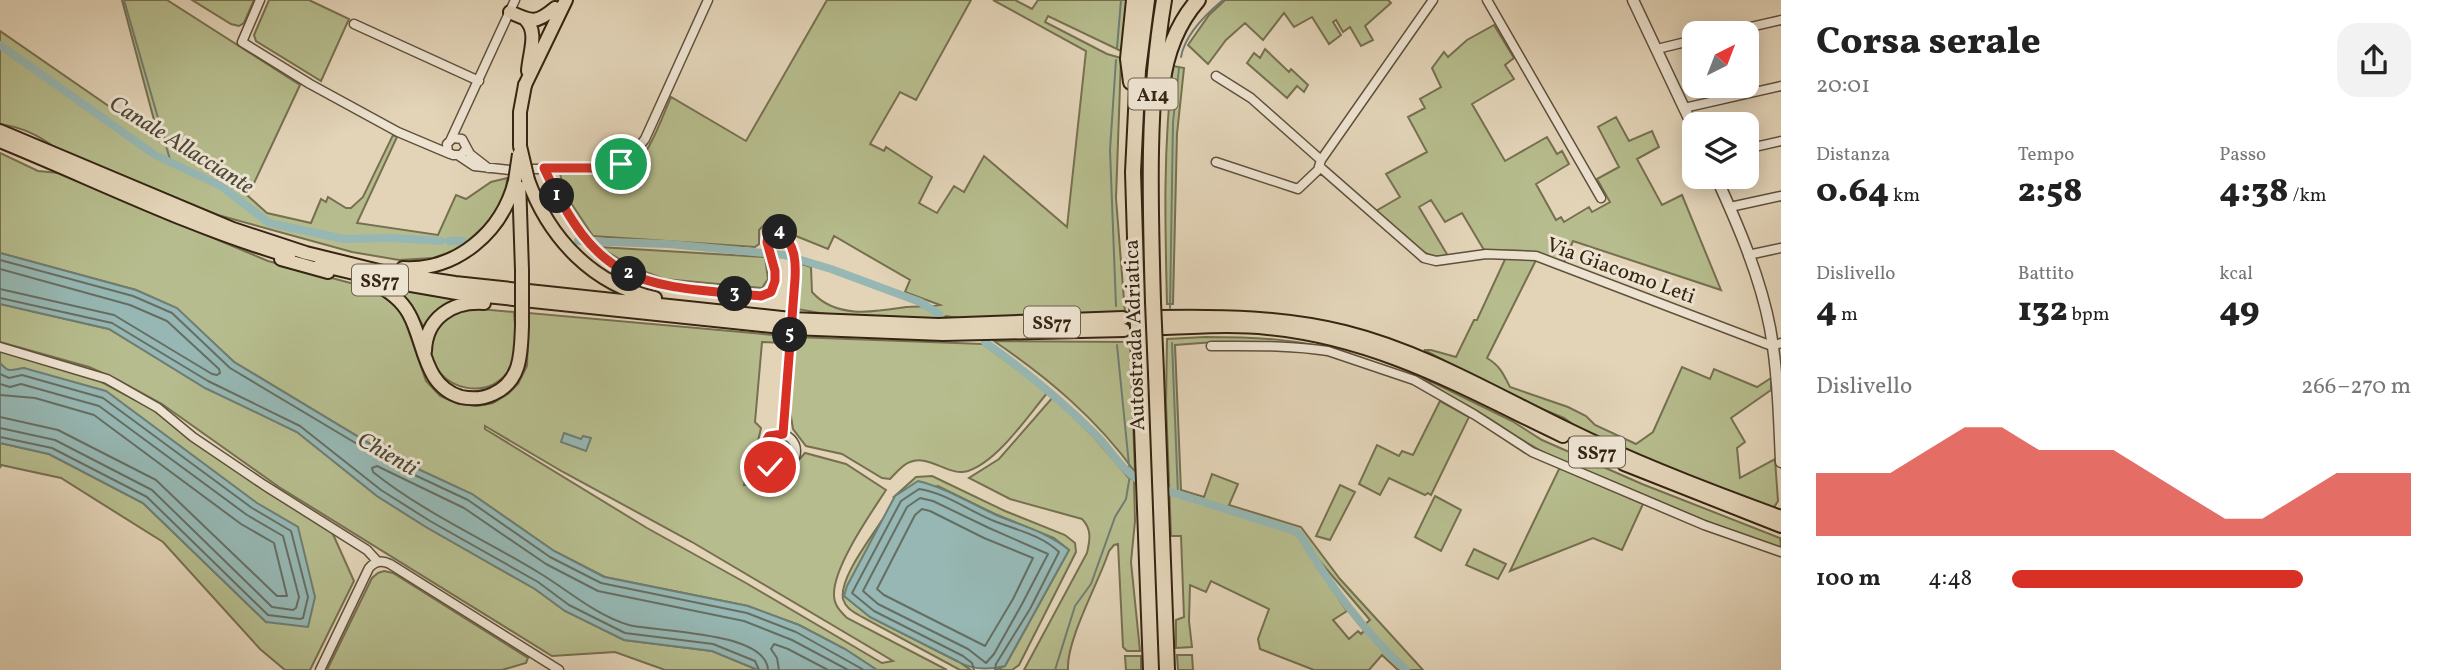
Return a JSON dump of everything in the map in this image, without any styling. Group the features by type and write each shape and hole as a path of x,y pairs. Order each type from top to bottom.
{"highway":[{"path":"1134,0 1128,59 1135,112"},
{"name":"Autostrada Adriatica","path":"1147,0 1135,112 1133,172 1151,670"},
{"name":"Autostrada Adriatica","path":"1164,0 1153,86 1150,188 1167,670"},
{"path":"1150,188 1158,152 1164,71 1177,32 1198,0"}],"main road":[{"path":"525,19 540,19 560,3"},
{"path":"526,79 560,3"},
{"path":"247,239 278,258 382,287 397,298 410,315 432,376 449,391 468,398 488,396 508,384 517,370 521,355 520,112 533,33 530,24 513,6"},
{"name":"SS77","path":"0,131 247,239 383,271 455,283 814,320 941,329"},
{"name":"SS77","path":"0,141 247,239 352,274 418,287 791,328 984,329 1124,324"},
{"path":"247,239 282,239 369,263 415,268 431,266 465,252 484,237 504,211 521,176"},
{"path":"521,176 545,219 572,253 587,267 623,288 663,300 791,313 814,320"},
{"path":"426,358 426,340 433,324 443,313 459,304 478,303 604,314 626,310"},
{"name":"SS77","path":"1161,323 1231,316 1272,319 1346,332 1384,344 1429,361 1615,451 1778,521"}],"street":[{"path":"260,0 242,42 310,84 398,132 474,166 521,176 544,168 608,168 630,158 645,139 708,0"},
{"path":"1216,162 1298,189 1320,164 1433,0"},
{"path":"1487,0 1601,198"},
{"path":"1633,0 1686,112"},
{"path":"454,155 449,141 513,6"},
{"path":"1759,25 1781,20"},
{"path":"354,24 479,80"},
{"path":"1657,49 1682,43"},
{"name":"Via Giacomo Leti","path":"1216,76 1251,98 1424,258 1436,261 1486,254 1536,256 1777,344"},
{"path":"1684,108 1781,86"},
{"path":"462,118 465,145"},
{"path":"429,145 456,137 488,168"},
{"path":"1759,146 1781,141"},
{"path":"454,155 465,145"},
{"path":"544,168 564,210 594,250 606,261 629,274 660,285 766,295 775,281 767,238 776,231 787,237 795,262 783,434"},
{"path":"1722,189 1748,255 1777,344 1781,462"},
{"path":"1730,207 1781,195"},
{"path":"1748,255 1781,248"},
{"path":"1211,346 1261,345 1314,349 1414,380 1532,452 1704,525 1781,552"},
{"path":"0,347 107,379 158,408 193,437 367,550 378,562 390,564 559,670"},
{"path":"783,434 794,443 796,454 787,467 776,468 766,463 762,449 769,436 783,434"},
{"path":"320,670 369,568 378,562"}],"green space":[{"path":"122,0 167,0 300,85 248,196 267,213 311,223 321,199 326,202 328,197 346,208 351,208 363,197 393,135 397,137 357,223 438,235 456,195 466,199 491,182 507,178 501,205 489,222 459,249 433,258 399,260 352,252 218,215 55,148 29,132 0,124 0,31 152,136 158,135"},
{"path":"192,0 254,0 244,23 239,26 231,24"},
{"path":"269,0 309,0 349,19 321,81 256,41 254,35"},
{"path":"827,0 971,0 916,100 900,92 870,144 884,151 886,147 932,177 919,203 937,213 954,186 964,192 984,156 1067,227 1086,51 993,0 1015,0 1032,9 1038,0 1128,0 1121,51 1048,16 1045,22 1107,54 1121,58 1116,198 1125,313 971,320 946,316 940,320 837,316 797,309 799,263 811,267 812,292 822,301 844,310 869,312 940,305 905,292 910,280 834,236 828,249 796,236 774,222 765,224 759,230 759,244 755,247 593,236 567,197 560,174 620,173 634,167 653,139 671,97 746,141"},
{"path":"1225,0 1388,0 1391,3 1365,26 1373,40 1361,46 1350,27 1343,32 1336,20 1333,22 1341,35 1329,44 1312,17 1294,27 1284,13 1263,40 1245,23 1226,40 1208,64 1188,45 1209,15"},
{"path":"1494,25 1514,58 1505,65 1514,79 1472,104 1505,161 1547,137 1557,154 1562,151 1569,164 1536,184 1556,220 1561,217 1564,222 1589,207 1592,212 1610,202 1597,179 1619,167 1598,127 1616,117 1629,141 1652,131 1659,147 1637,159 1662,205 1682,195 1721,290 1573,241 1564,263 1528,251 1484,250 1462,213 1445,222 1431,200 1419,207 1448,256 1427,254 1408,243 1376,211 1400,197 1386,174 1427,152 1408,117 1425,108 1420,99 1441,87 1432,68 1444,52 1448,57 1467,40"},
{"path":"1265,49 1289,72 1291,69 1308,85 1304,92 1297,86 1287,98 1247,63 1254,53 1260,58"},
{"path":"1173,66 1184,68 1177,134 1173,304 1167,304 1166,156"},
{"path":"0,153 38,171 59,173 268,261 358,285 383,296 402,312 426,381 440,396 459,404 477,406 493,403 518,384 527,366 529,313 785,336 785,343 762,342 755,422 761,428 756,450 761,468 753,478 746,477 744,485 759,485 770,471 789,471 805,453 846,464 886,490 846,556 835,583 835,602 847,618 947,670 877,670 845,649 799,625 748,606 605,577 554,551 472,494 392,457 234,362 176,308 136,290 0,253","holes":["485,426 692,542 893,661 882,663 647,528 485,429"]},
{"path":"599,247 765,257 768,279 762,288 664,279 633,267"},
{"path":"1507,255 1537,258 1487,358 1501,370 1510,387 1568,407 1586,416 1595,425 1636,444 1653,432 1682,367 1710,379 1714,369 1757,387 1771,378 1771,390 1731,418 1745,442 1737,448 1740,478 1775,459 1778,501 1773,509 1583,432 1564,418 1518,399 1424,350 1456,357 1474,320 1477,320"},
{"path":"395,289 458,300 427,326 423,326 411,304"},
{"path":"0,304 109,329 205,387 297,432 377,496 535,589 565,611 624,640 712,651 758,670 665,670 615,652 552,656 279,487 162,404 89,367 0,342"},
{"path":"457,307 514,312 515,355 505,375 494,384 466,388 441,374 434,362 431,344 435,327"},
{"path":"794,337 983,344 1048,392 1001,448 979,466 961,472 917,460 905,465 890,479 882,478 842,454 806,446 793,429 790,410"},
{"path":"1261,338 1316,345 1351,354 1263,343 1175,345 1181,490 1204,497 1212,474 1238,484 1229,505 1301,527 1340,579 1423,670 1398,670 1382,655 1369,670 1314,670 1260,649 1258,639 1269,609 1211,581 1206,592 1190,585 1189,621 1192,647 1176,648 1176,620 1184,617 1181,536 1171,536 1166,402 1167,339","holes":["1317,558 1370,620 1362,627 1364,631 1361,634 1358,631 1349,639 1333,620 1347,611 1315,564"]},
{"path":"994,341 1130,342 1135,472 1104,434 1070,400"},
{"path":"0,351 98,380 152,409 267,492 332,532 354,581 310,670 285,670 260,649 163,542 61,478 1,465 0,468 0,443 49,454 143,503 266,622 297,527 34,372 24,368 10,371 5,369 0,363"},
{"path":"1422,377 1512,421 1542,440 1642,484 1780,538 1781,546 1776,548 1725,529 1547,454"},
{"path":"1053,397 1095,438 1128,477 1134,480 1135,521 1131,562 1140,651 1127,651 1123,647 1118,544 1109,551 1077,627 1068,670 1024,670 1087,553 1089,531 1082,519 1010,499 969,478 999,459"},
{"path":"1440,401 1469,417 1431,495 1425,495 1389,478 1380,495 1359,484 1377,445 1399,456 1402,451 1413,455"},
{"path":"1560,467 1643,504 1622,550 1593,538 1510,571"},
{"path":"932,476 1005,511 1065,535 1075,543 1076,552 1019,665 1012,670 996,670 1005,666 1069,550 1054,538 995,514 938,486 895,496 916,477"},
{"path":"1340,485 1355,492 1330,540 1316,536"},
{"path":"1435,496 1461,510 1441,551 1415,537"},
{"path":"882,520 844,596 870,617 971,670 960,670 862,617 844,602 843,590 846,580"},
{"path":"1474,549 1506,564 1498,579 1466,565"},
{"path":"384,571 393,573 528,658 526,663 502,670 327,670 372,578"},
{"path":"1177,655 1192,655 1193,670 1178,670"},
{"path":"1125,656 1141,656 1141,670 1126,670"}],"water":[{"path":"0,253 136,290 177,308 234,362 392,457 472,494 554,551 604,577 748,606 799,625 845,649 877,670 758,670 712,651 624,640 565,611 535,589 377,496 297,432 205,388 109,329 0,304"},
{"path":"0,363 8,370 24,368 106,391 257,503 298,527 315,597 308,627 266,622 143,503 49,454 0,443"},
{"path":"564,433 581,439 583,436 591,438 586,451 561,442"},
{"path":"918,481 1042,533 1069,550 1005,666 981,668 964,665 870,617 844,596 895,496"}],"waterway":[{"path":"124,0 171,163"},
{"path":"1117,48 1121,0"},
{"path":"1181,57 1187,40 1203,18 1223,0"},
{"name":"Canale Allacciante","path":"0,45 155,155 221,186 269,223 344,239 441,241"},
{"path":"1116,60 1110,150 1116,306"},
{"path":"1170,308 1173,122 1179,68"},
{"name":"Canale Allacciante","path":"449,241 463,241"},
{"name":"Canale Allacciante","path":"578,241 669,244 784,255 831,269 920,302 939,314"},
{"name":"Canale Allacciante","path":"985,342 1068,408 1100,439 1129,473 1144,483"},
{"path":"1172,343 1178,495"},
{"path":"1055,670 1075,606 1091,584 1115,517 1126,499 1130,475 1117,345"},
{"name":"Canale Allacciante","path":"1159,488 1295,531 1349,607 1376,640 1406,670"}],"route":[{"path":"621,164 608,168 544,168 564,210 594,250 606,261 639,279 660,285 766,295 771,292 775,281 768,236 770,233 780,232 790,243 795,262 795,279 783,434 769,436 763,444 763,459 770,467"}],"water label":[{"name":"Chienti","path":"388,453"}]}
